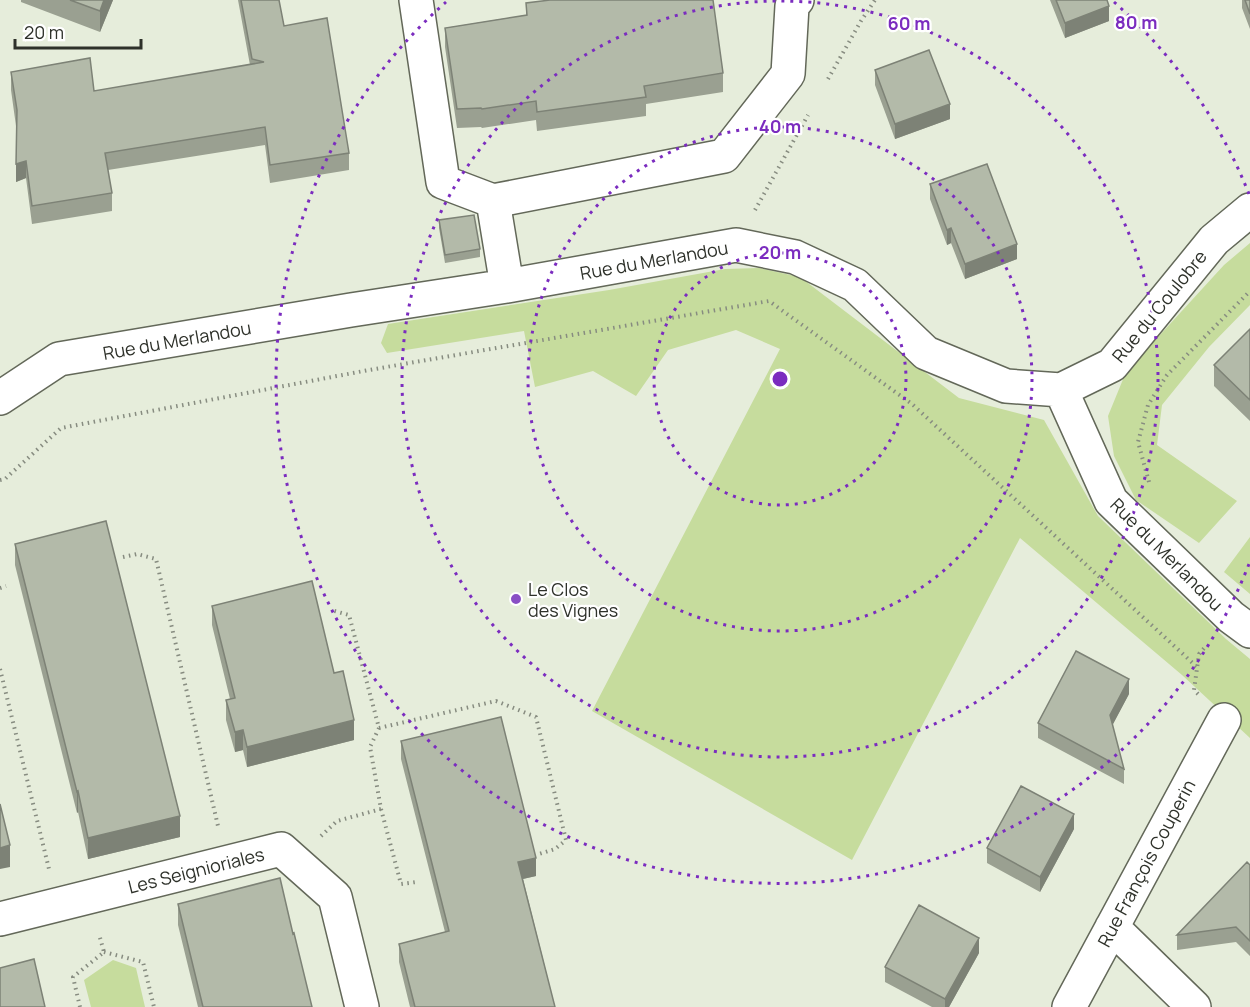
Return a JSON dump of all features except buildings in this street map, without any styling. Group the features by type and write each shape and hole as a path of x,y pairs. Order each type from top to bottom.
{"street":[{"path":"416,0 443,182 493,201 724,156 788,74 792,6 797,0"},
{"path":"493,201 507,286"},
{"name":"Rue du Coulobre","path":"1061,390 1112,365 1214,240 1250,210"},
{"name":"Rue du Merlandou","path":"0,398 59,359 507,286 736,245 795,257 855,285 926,353 1006,386 1061,390 1111,501 1241,624"},
{"name":"Rue François Couperin","path":"1069,1007 1224,720"},
{"name":"Les Seignioriales","path":"0,919 281,849 335,897 362,1007"},
{"path":"1112,927 1194,1007"}],"path":[{"path":"826,82 875,0"},
{"path":"736,245 810,112"},
{"path":"1149,483 1138,442 1148,405 1167,375 1250,291"},
{"path":"0,480 5,479 61,428 369,370 769,301 912,404 1197,667"},
{"path":"123,558 137,554 156,559 227,862"},
{"path":"0,588 6,586"},
{"path":"331,610 349,615 379,728 370,747 381,810 402,884 416,882"},
{"path":"1224,720 1194,690 1199,654 1241,624"},
{"path":"0,669 58,904"},
{"path":"379,728 496,701 536,717 566,840 555,849 539,854"},
{"path":"294,861 337,821 381,810"},
{"path":"90,896 104,952"},
{"path":"80,1007 73,976 104,952"},
{"path":"104,952 143,962 154,1007"}],"green space":[{"path":"1250,243 1250,305 1209,347 1162,405 1157,445 1237,501 1199,543 1136,500 1114,456 1108,416 1126,372 1224,265"},
{"path":"759,268 800,277 959,398 1044,420 1098,516 1226,639 1250,659 1250,738 1182,675 1020,538 852,860 592,711 780,349 736,330 668,350 636,396 593,371 535,387 524,331 387,353 381,343 388,324 609,290 725,269"},
{"path":"1250,537 1250,594 1224,572"},
{"path":"113,960 136,968 145,1007 91,1007 84,980"}],"place":[{"name":"Le Clos des Vignes","path":"516,599"}]}
